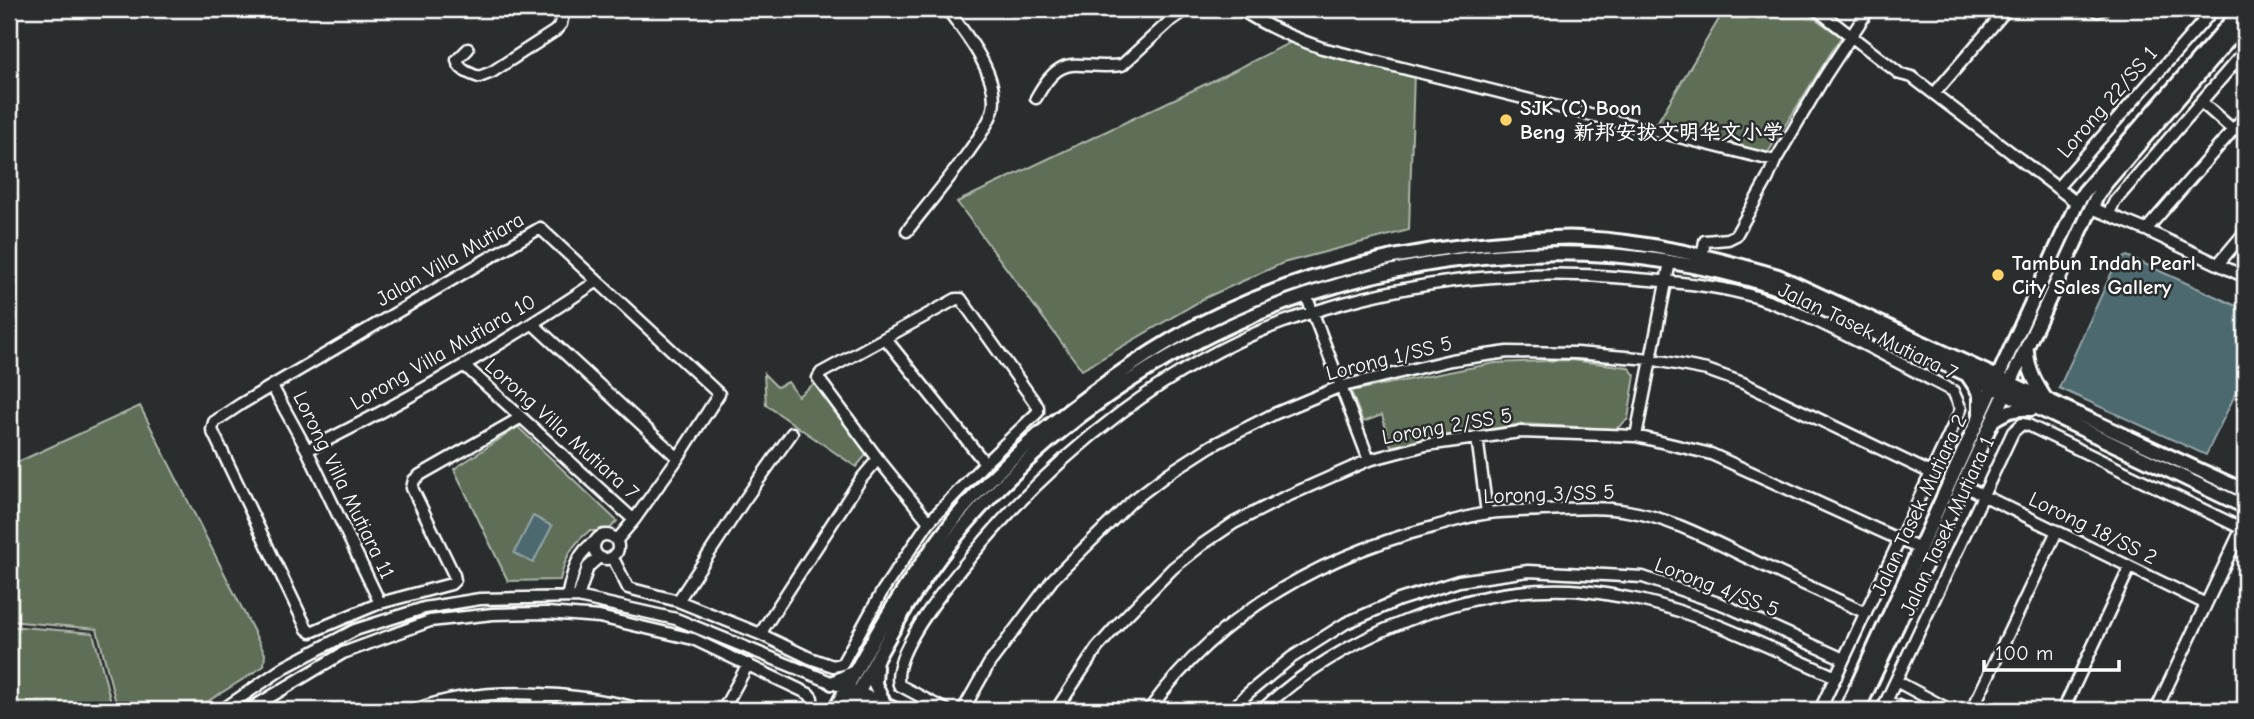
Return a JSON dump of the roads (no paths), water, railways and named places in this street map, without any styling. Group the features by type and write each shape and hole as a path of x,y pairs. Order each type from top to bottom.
{"street":[{"path":"468,49 457,60 463,70 479,76 492,72 555,31 561,24 564,9"},
{"path":"907,231 985,129 994,108 991,84 974,45 947,9"},
{"path":"1036,97 1046,79 1055,70 1070,65 1122,65 1187,9"},
{"path":"1240,9 1289,37 1322,48 1775,161"},
{"path":"1816,9 1900,74 1912,78 1934,94 2077,203"},
{"path":"1702,256 1705,241 1728,239 1736,235 1775,161 1869,9"},
{"path":"1934,94 2007,9"},
{"path":"2094,9 2104,9"},
{"name":"Lorong 22/SS 1","path":"2057,188 2214,9"},
{"name":"Jalan Tasek Mutiara 2","path":"1858,710 1993,420 2002,386 2077,203 2242,9"},
{"name":"Jalan Tasek Mutiara 2","path":"2020,345 2105,184 2245,21"},
{"path":"2109,214 2115,201 2245,51"},
{"path":"2201,102 2233,130"},
{"path":"2146,230 2245,116"},
{"path":"2092,208 2146,230 2245,277"},
{"name":"Jalan Villa Mutiara","path":"380,603 314,632 307,629 212,430 214,422 540,228 719,394 678,458 617,540"},
{"path":"2218,264 2245,232"},
{"name":"Jalan Tasek Mutiara 7","path":"850,698 857,670 912,578 957,517 1040,432 1150,352 1222,313 1297,284 1394,256 1476,244 1578,237 1702,256 1778,276 2002,386"},
{"name":"Jalan Tasek Mutiara 7","path":"834,710 850,698 879,657 901,615 940,557 1025,464 1061,432 1116,391 1176,353 1214,332 1306,295 1430,262 1478,256 1578,252 1670,262 1744,277 1775,287 1968,369"},
{"path":"1636,436 1670,262"},
{"name":"Jalan Tasek Mutiara 7","path":"946,710 899,685 896,676 898,666 909,642 949,582 1042,479 1147,394 1233,345 1280,324 1314,313 1432,284 1489,277 1588,274 1722,289 1756,297 1817,323 1954,391 1961,409 1820,710"},
{"name":"Lorong Villa Mutiara 10","path":"307,450 465,366 596,282"},
{"path":"1306,295 1369,460"},
{"path":"613,558 628,587 678,601 760,634 810,658 833,666 842,664 883,590 929,522 985,463 1034,418 1038,407 961,299 956,299 821,373 818,378 877,459 929,522"},
{"path":"533,324 678,458"},
{"path":"885,338 985,463"},
{"path":"1979,421 1980,394 1968,369 2003,359 2020,345 2044,406"},
{"name":"Lorong 1/SS 5","path":"963,710 989,664 1053,579 1132,501 1211,446 1274,414 1339,387 1451,360 1508,352 1576,353 1650,359 1707,370 1743,383 1931,473"},
{"name":"Lorong Villa Mutiara 7","path":"465,366 634,520"},
{"name":"Lorong Villa Mutiara 11","path":"272,386 307,450 380,603"},
{"path":"2002,386 2245,507"},
{"name":"Jalan Tasek Mutiara 2","path":"1846,710 1979,421 2002,386"},
{"path":"1993,420 2017,408 2044,406 2245,491"},
{"path":"380,603 418,591 447,586 454,580 412,484 420,475 520,418"},
{"name":"Jalan Tasek Mutiara 1","path":"1885,705 2012,432 2022,424 2244,529"},
{"name":"Lorong 2/SS 5","path":"1056,710 1113,630 1173,568 1193,552 1234,523 1283,498 1369,460 1426,445 1520,432 1636,436 1711,454 1920,549"},
{"path":"678,601 792,433"},
{"path":"1477,437 1487,513"},
{"path":"760,634 861,479 877,459"},
{"name":"Lorong 18/SS 2","path":"1964,486 2206,604"},
{"name":"Lorong 3/SS 5","path":"1149,710 1198,652 1246,611 1281,588 1314,569 1399,536 1487,513 1595,509 1626,510 1654,517 1687,527 1866,613"},
{"path":"2156,710 2244,529"},
{"path":"1972,710 2057,531"},
{"path":"573,597 579,558 589,545 605,535 617,540 618,551 613,558 606,560 599,557 595,551 596,541"},
{"path":"573,597 588,567 599,557"},
{"path":"2063,710 2130,567"},
{"name":"Lorong 4/SS 5","path":"1232,710 1291,658 1346,623 1399,600 1459,581 1528,571 1643,577 1724,605 1844,659"},
{"path":"1262,710 1308,672 1355,643 1396,624 1453,605 1518,592 1571,590 1635,599 1735,634 1836,677"},
{"path":"222,710 285,667 355,630 424,608 469,601 573,597 676,619 830,683 870,710"},
{"path":"250,709 343,653 430,621 494,614 547,613 599,617 693,639 809,694 813,708"},
{"path":"879,657 874,675 875,684 879,696 891,708"},
{"path":"723,710 748,664"},
{"path":"830,683 844,679 857,670"},
{"path":"1896,681 1950,710"},
{"path":"830,683 835,699 834,710"},
{"path":"415,710 488,694 542,694 588,699 645,710"},
{"path":"533,710 542,694"},
{"path":"850,698 891,708"},
{"path":"1885,705 1907,710"}],"water":[{"path":"2127,256 2245,310 2245,374 2206,455 2059,388 2117,261"},
{"path":"533,516 552,526 533,563 514,553"}],"place":[{"name":"SJK (C) Boon Beng 新邦安拔文明华文小学","path":"1506,120"},
{"name":"Tambun Indah Pearl City Sales Gallery","path":"1998,275"}]}
